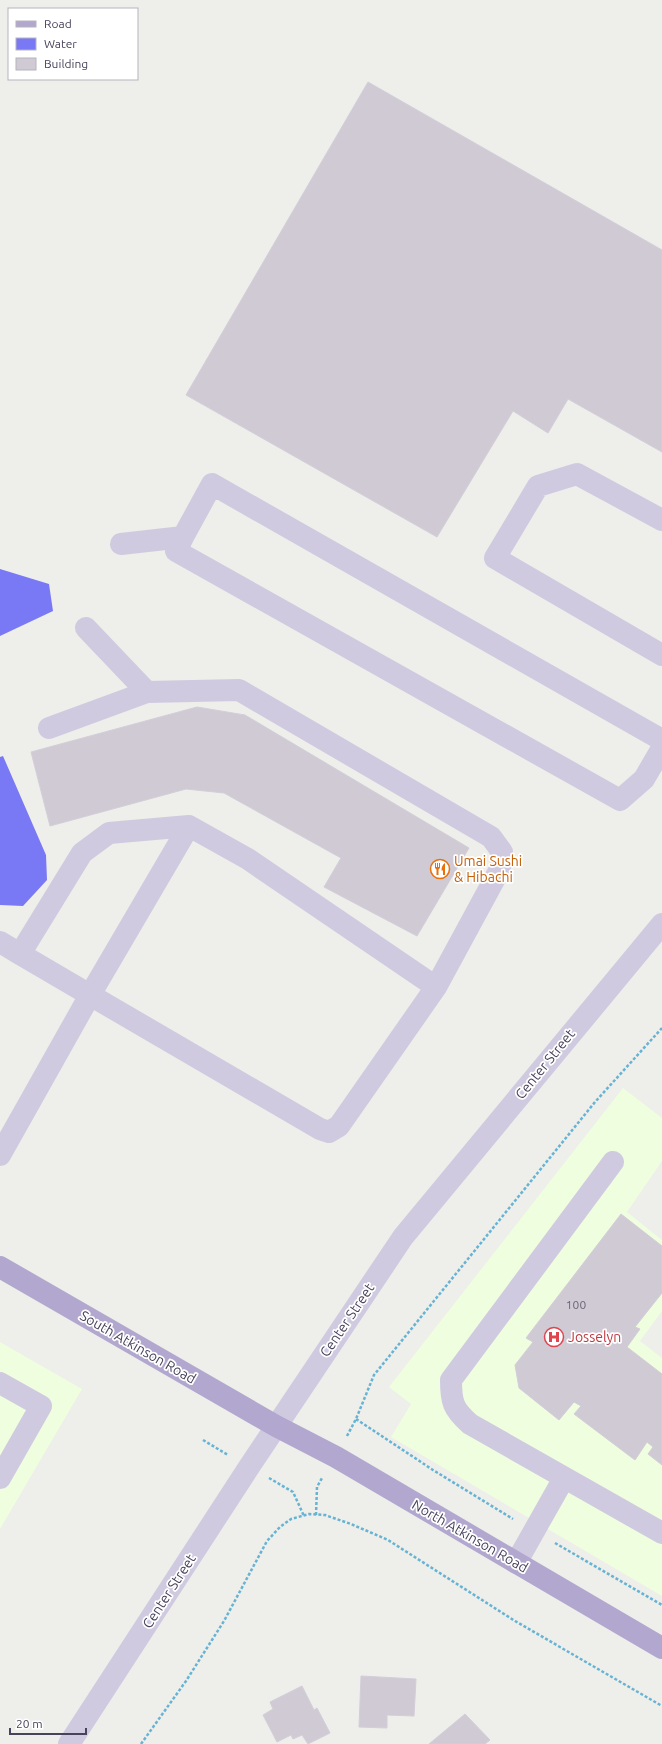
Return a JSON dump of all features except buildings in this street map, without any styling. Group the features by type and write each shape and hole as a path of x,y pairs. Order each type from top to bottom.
{"main road":[{"name":"South Atkinson Road","path":"0,1267 276,1426"},
{"name":"North Atkinson Road","path":"276,1426 336,1457 662,1648"}],"street":[{"path":"662,520 577,474 538,486 495,558 662,655"},
{"path":"662,740 212,484 176,551 620,800 644,779 662,748"},
{"path":"121,544 183,537"},
{"path":"86,628 147,692"},
{"path":"0,942 320,1129 329,1132 339,1126 436,987 500,869 502,852 491,837 239,690 147,692 49,728"},
{"path":"20,954 82,853 109,833 189,826 248,859 436,987"},
{"path":"0,1155 90,995 189,826"},
{"name":"Center Street","path":"69,1744 276,1426 403,1237 662,924"},
{"path":"613,1162 451,1380 451,1399 460,1415 470,1424 662,1533"},
{"path":"0,1383 41,1406 0,1478"},
{"path":"516,1563 564,1478"}],"path":[{"path":"662,1028 595,1102 374,1375 356,1419 433,1470 534,1531 662,1605"},
{"path":"316,1515 317,1487"},
{"path":"293,1492 304,1516"},
{"path":"141,1744 186,1681 224,1621 267,1541 280,1527 292,1519 316,1515 325,1515 351,1524 388,1540 515,1621 662,1706"}],"shaded area":[{"path":"623,1088 662,1118 662,1161 627,1212 662,1240 662,1311 640,1341 662,1358 662,1596 391,1437 411,1404 389,1387"},
{"path":"0,1342 82,1389 0,1529"}],"water":[{"path":"0,569 49,584 53,611 0,636"},
{"path":"3,756 46,855 47,880 23,906 0,905 0,757"}],"place":[{"name":"Umai Sushi & Hibachi","path":"440,869"},
{"name":"Josselyn","path":"554,1337"}]}
